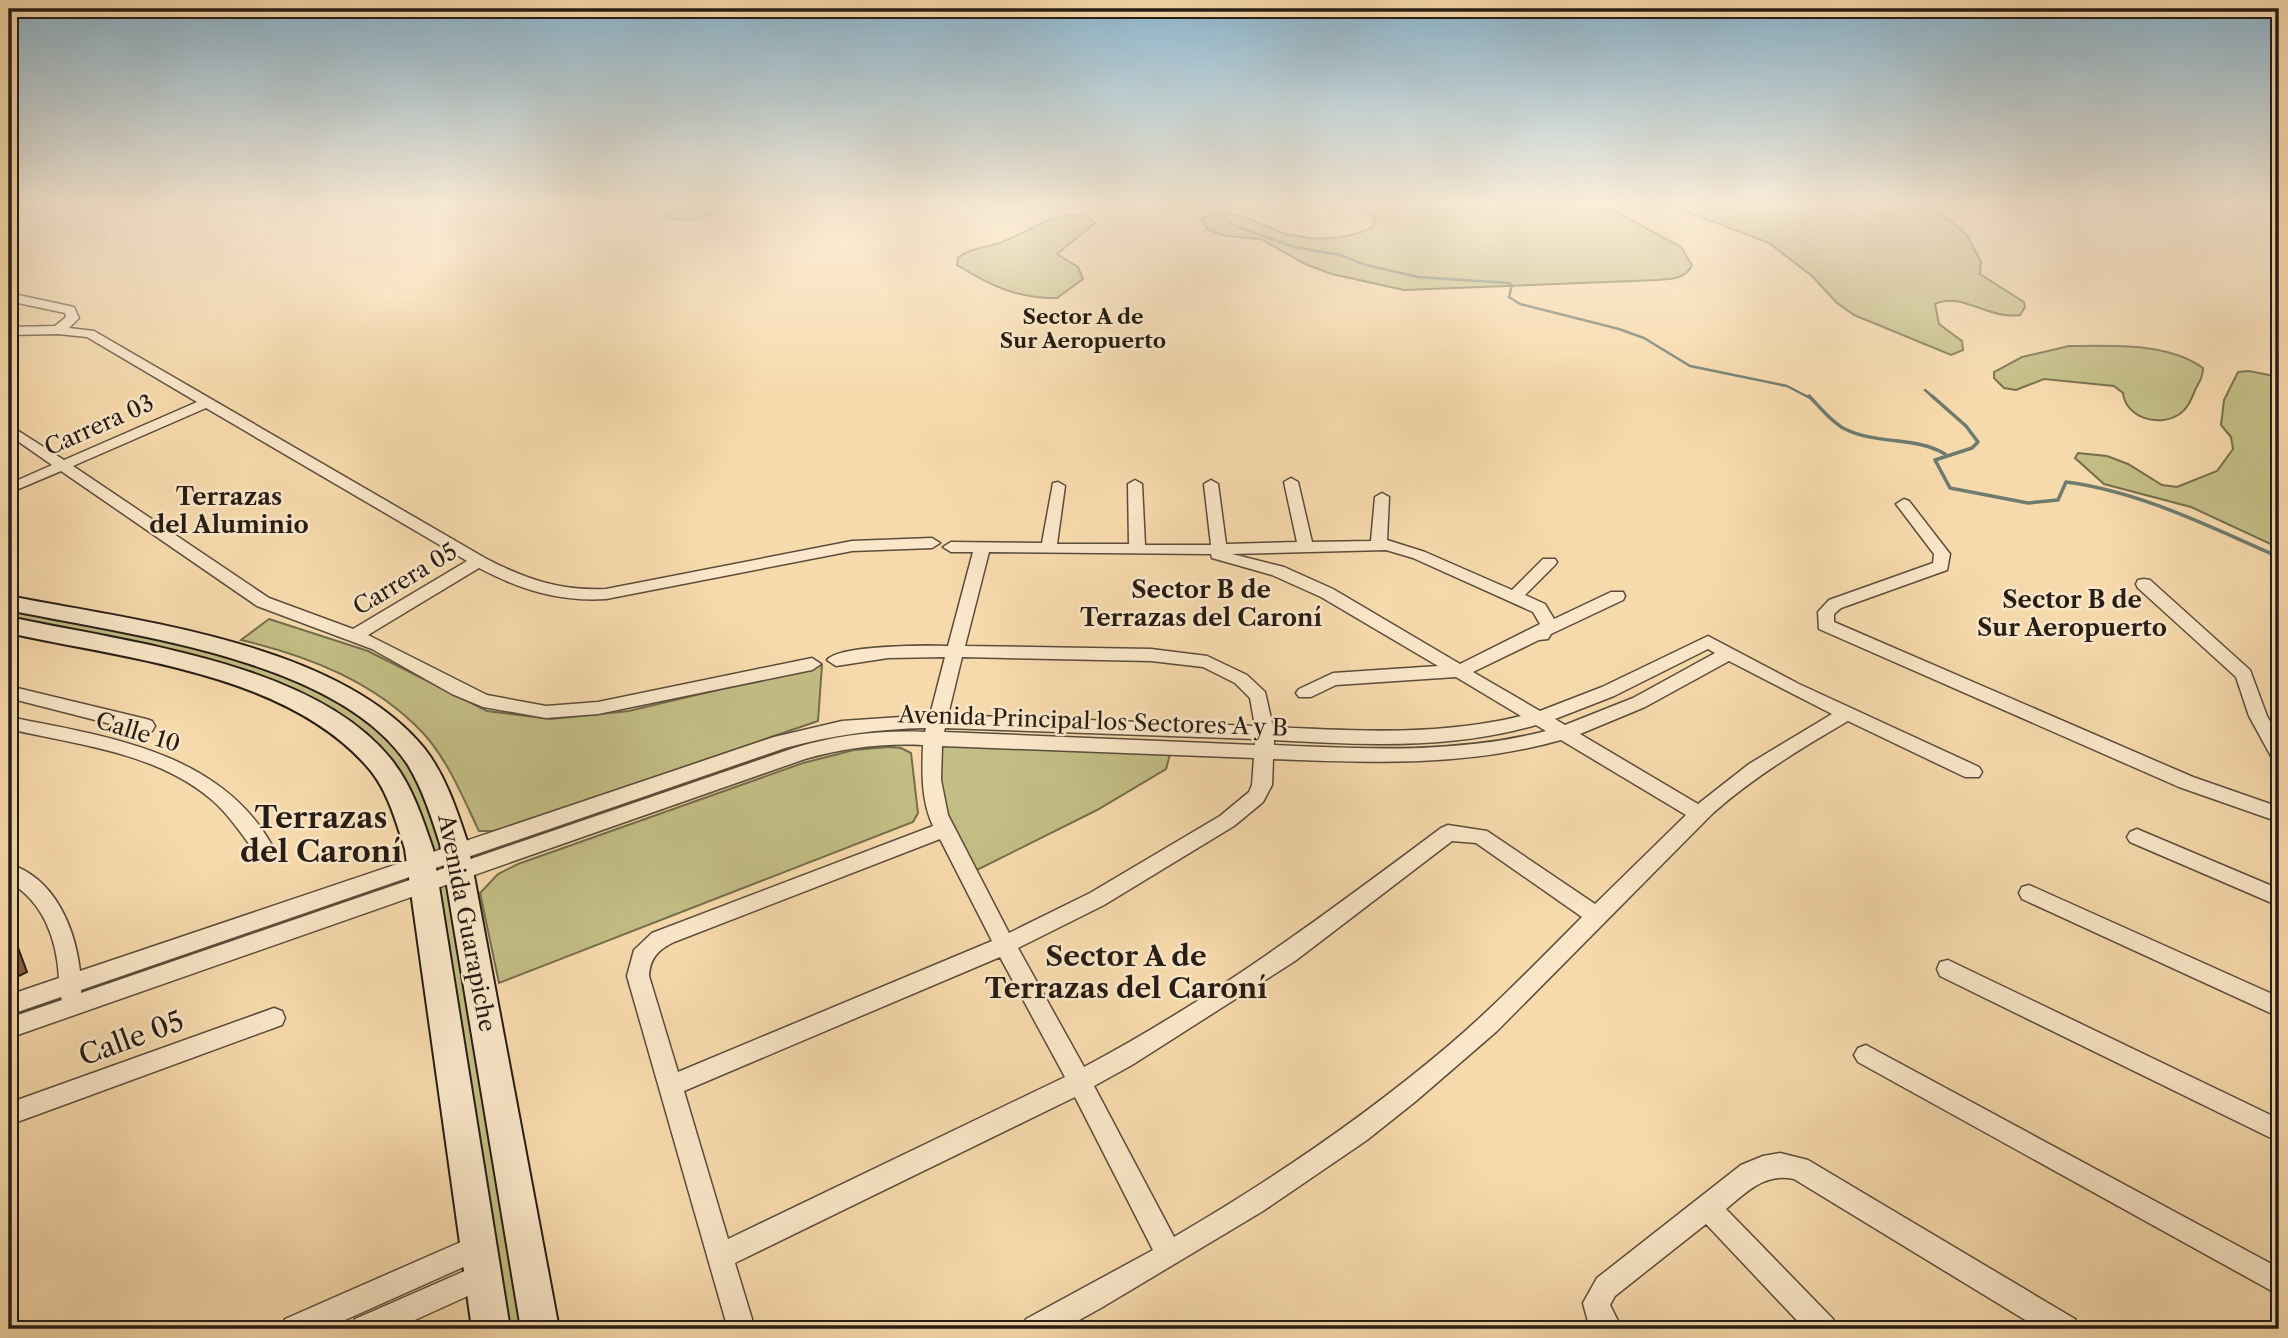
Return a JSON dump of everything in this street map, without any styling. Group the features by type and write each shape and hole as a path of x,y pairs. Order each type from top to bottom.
{"street":[{"path":"9,297 70,310 73,318 58,330"},
{"path":"9,331 58,330 90,334 479,561 540,591 588,596 628,591 852,546 932,543"},
{"name":"Carrera 03","path":"9,489 208,402"},
{"path":"9,429 61,467 263,602 396,653 458,690 483,701 546,712 618,705 812,664"},
{"path":"1291,482 1305,545"},
{"path":"1135,484 1136,550"},
{"path":"1211,484 1219,548"},
{"path":"1049,548 1058,486"},
{"path":"1379,544 1382,497"},
{"path":"1904,505 1942,554 1941,566 1835,604 1826,612 1825,625 2046,724 2186,782 2279,815"},
{"path":"951,547 1184,550 1379,544 1411,552 1544,612 1548,624 1542,635"},
{"path":"982,548 935,729 931,780 943,830 1080,1082 1169,1254"},
{"path":"1184,550 1254,563 1301,580 1364,614 1536,719 1700,814"},
{"name":"Carrera 05","path":"354,636 479,561"},
{"path":"1514,597 1549,562"},
{"path":"2144,584 2237,666 2248,680 2258,716 2279,753"},
{"path":"1305,693 1333,680 1460,671 1542,635 1617,596"},
{"name":"Avenida Guarapiche","path":"9,603 256,657 304,672 351,696 393,729 428,772 445,808 458,864 540,1329"},
{"name":"Avenida Guarapiche","path":"9,625 226,673 306,703 347,731 392,782 410,813 424,875 491,1329"},
{"name":"Avenida Principal los Sectores A y B","path":"1265,742 1427,736 1481,730 1536,719 1604,694 1708,642 1727,653"},
{"path":"670,1086 1005,945 1108,892 1202,838 1246,807 1262,785 1265,742 1259,696 1241,679 1207,662 1151,655 954,651 896,652 836,660"},
{"path":"1727,653 1846,714 1972,772"},
{"name":"Avenida Principal los Sectores A y B","path":"424,875 814,749 862,740 935,729 1265,742 1408,756 1486,748 1562,733 1633,705 1727,653"},
{"path":"9,692 146,726"},
{"path":"9,716 32,698"},
{"path":"1036,1329 1251,1206 1421,1083 1469,1041 1700,814 1758,767 1846,714"},
{"name":"Calle 10","path":"9,723 173,765 220,796 242,818 264,849"},
{"path":"741,1329 638,976 639,960 647,947 666,936 943,830"},
{"path":"720,1256 1080,1082 1181,1024 1287,955 1437,838 1448,833 1480,836 1596,916"},
{"path":"2137,836 2279,898"},
{"path":"9,872 27,880 60,926 69,957 69,1007"},
{"path":"9,1005 424,875"},
{"path":"9,1028 424,875"},
{"path":"2028,893 2279,1007"},
{"path":"1948,969 2279,1131"},
{"name":"Calle 05","path":"9,1114 274,1018"},
{"path":"1866,1055 2279,1282"},
{"path":"1609,1329 1597,1311 1599,1295 1762,1167 1785,1164 1799,1168 2066,1329"},
{"path":"1708,1208 1823,1329"},
{"path":"295,1329 479,1247"},
{"path":"365,1329 483,1276"}],"shaded area":[{"path":"961,267 1078,267 1083,279 1057,298 1043,298 1017,293 981,279"},
{"path":"1314,267 1691,267 1682,276 1663,280 1404,290"},
{"path":"1801,267 1981,267 1980,274 2024,302 2025,307 2020,315 2009,315 1955,301 1935,304 1939,324 1962,341 1963,350 1951,355 1854,315 1837,303"},
{"path":"2069,346 2121,346 2156,350 2189,360 2203,368 2202,374 2184,410 2170,419 2161,420 2136,414 2125,402 2123,393 2114,386 2044,379 2016,390 2004,388 1994,378 1994,372 2022,357"},
{"path":"2249,371 2279,377 2279,548 2191,507 2104,484 2075,458 2078,453 2107,456 2128,464 2162,485 2177,487 2217,471 2233,449 2231,437 2221,425 2224,400 2238,372"},
{"path":"9,603 256,657 393,729 454,844 422,866 410,813 328,716 184,663 9,625"},
{"path":"269,619 368,651 487,711 551,719 629,711 822,665 818,721 508,827 479,831 440,755 404,715 384,699 340,673 291,654 241,640"},
{"path":"933,738 1172,747 1166,769 1097,810 967,875 943,830"},
{"path":"901,748 911,753 918,813 913,822 499,983 480,893 498,874 518,864 803,763 854,750"},
{"path":"459,873 540,1329 491,1329 425,884"}],"waterway":[{"path":"1377,267 1418,277 1509,283 1512,285 1509,297 1520,304 1619,329 1644,338 1690,366 1787,386 1810,398"},
{"path":"1925,390 1934,398"},
{"path":"1809,396 1845,429 1870,437 1921,445 1945,454"},
{"path":"1932,396 1966,426 1978,442 1972,448 1935,460 1950,488 2028,503 2058,500 2066,482 2094,487 2149,502 2279,557"}],"district":[{"name":"Sector A de Sur Aeropuerto","path":"1083,328"},
{"name":"Terrazas del Aluminio","path":"229,510"},
{"name":"Sector B de Terrazas del Caroní","path":"1201,603"},
{"name":"Sector B de Sur Aeropuerto","path":"2072,613"},
{"name":"Terrazas del Caroní","path":"321,834"},
{"name":"Sector A de Terrazas del Caroní","path":"1126,972"}]}
